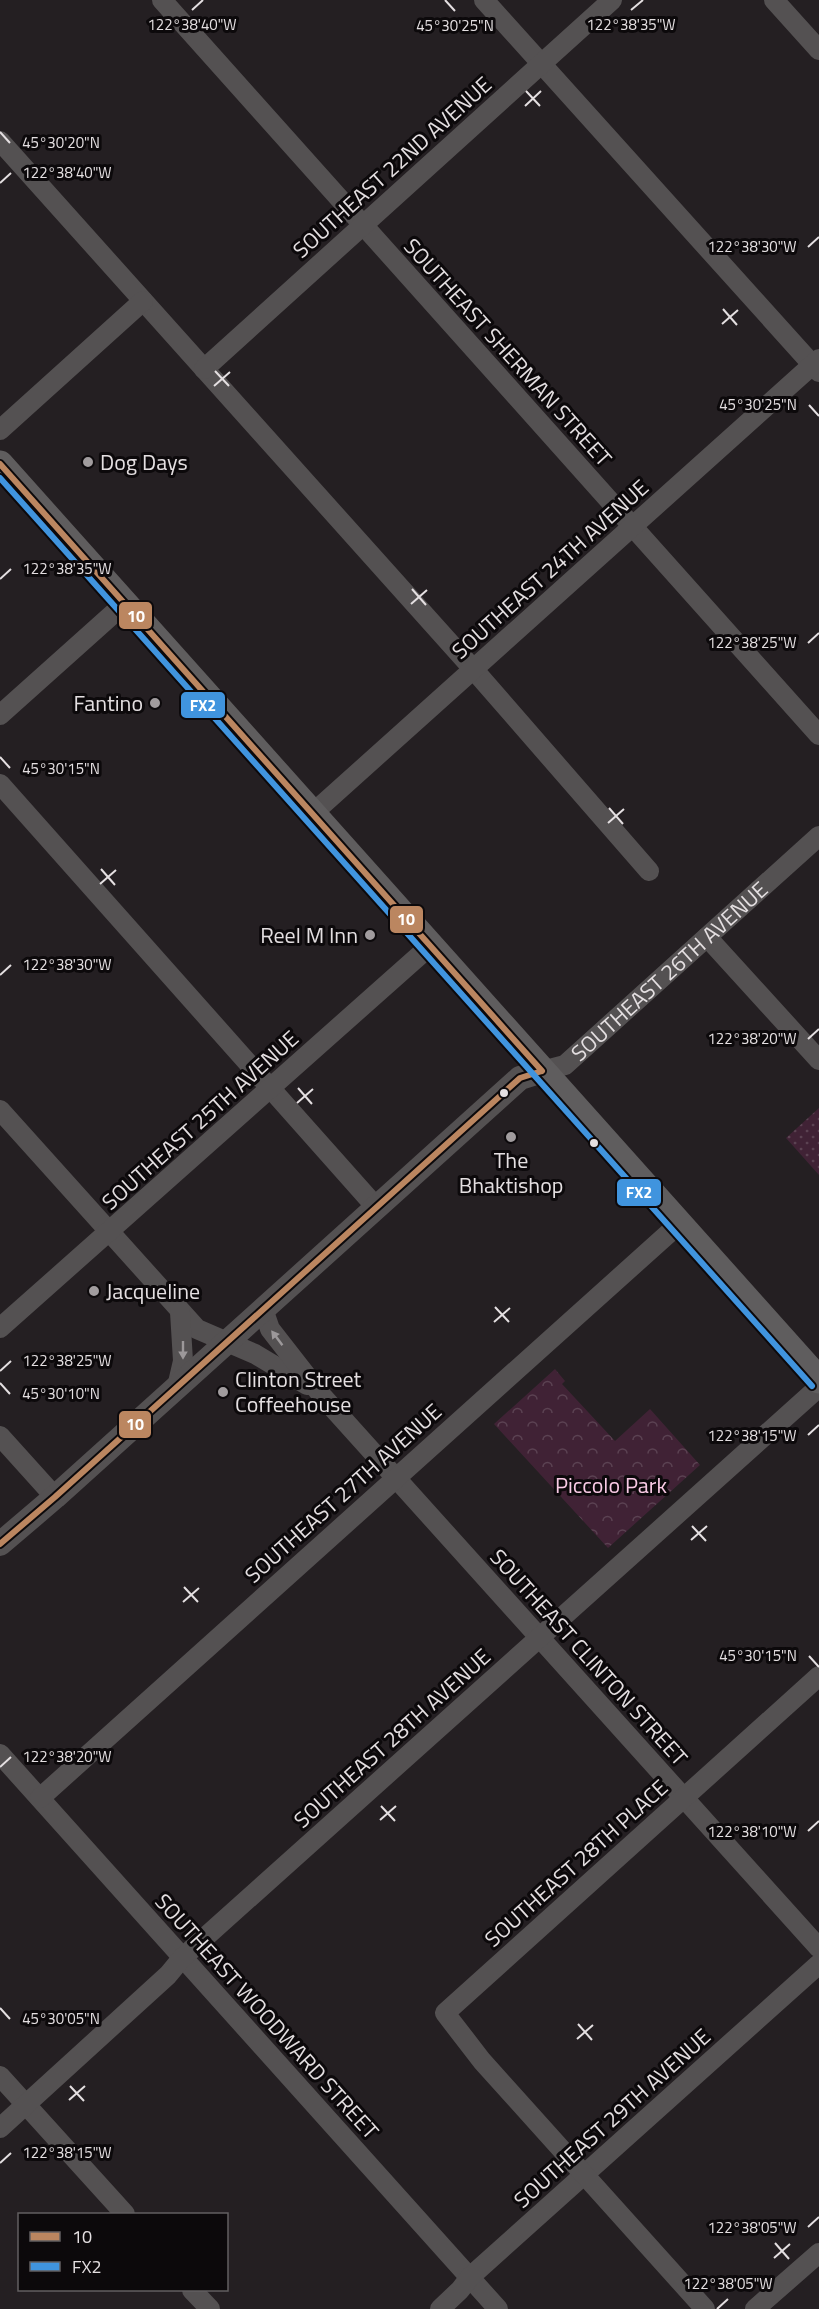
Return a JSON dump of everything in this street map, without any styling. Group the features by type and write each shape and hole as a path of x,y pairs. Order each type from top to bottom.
{"main road":[{"path":"0,464 819,1380"}],"street":[{"name":"SOUTHEAST SHERMAN STREET","path":"162,0 819,735"},
{"path":"484,0 817,365"},
{"name":"SOUTHEAST 22ND AVENUE","path":"204,369 612,0"},
{"path":"774,0 819,50"},
{"path":"0,141 474,670 649,871"},
{"path":"0,430 143,301"},
{"name":"SOUTHEAST 24TH AVENUE","path":"312,814 632,527 817,365"},
{"path":"0,715 124,604"},
{"path":"0,784 376,1207"},
{"name":"SOUTHEAST 26TH AVENUE","path":"0,1544 520,1078 565,1065 819,836"},
{"path":"707,938 819,1060"},
{"name":"SOUTHEAST 25TH AVENUE","path":"0,1329 430,946"},
{"name":"SOUTHEAST CLINTON STREET","path":"0,1110 196,1329 255,1354 285,1370 323,1397"},
{"name":"SOUTHEAST 27TH AVENUE","path":"40,1798 679,1224"},
{"name":"SOUTHEAST CLINTON STREET","path":"263,1309 274,1334 323,1397 819,1948"},
{"path":"177,1387 183,1361 180,1312"},
{"name":"SOUTHEAST 28TH AVENUE","path":"0,2128 168,1975 182,1958 819,1387"},
{"path":"0,1436 55,1497"},
{"name":"SOUTHEAST 28TH PLACE","path":"585,2175 482,2061 445,2013 819,1676"},
{"name":"SOUTHEAST WOODWARD STREET","path":"0,1754 498,2309"},
{"name":"SOUTHEAST 29TH AVENUE","path":"440,2309 470,2277 819,1964"},
{"path":"0,2076 124,2213"},
{"path":"585,2175 705,2309"},
{"path":"756,2309 819,2253"},
{"path":"194,2291 210,2309"}],"green space":[{"path":"819,1108 819,1175 786,1138"},
{"name":"Piccolo Park","path":"555,1369 565,1381 562,1384 615,1441 650,1409 700,1465 608,1548 494,1424"}],"transit line":[{"name":"10","path":"0,464 542,1071"},
{"name":"FX2","path":"0,478 812,1386"},
{"name":"10","path":"0,1544 520,1078 542,1071"}],"place":[{"name":"Dog Days","path":"88,462"},
{"name":"Fantino","path":"155,703"},
{"name":"Reel M Inn","path":"370,935"},
{"name":"The Bhaktishop","path":"511,1137"},
{"name":"Jacqueline","path":"94,1291"},
{"name":"Clinton Street Coffeehouse","path":"223,1392"}]}
